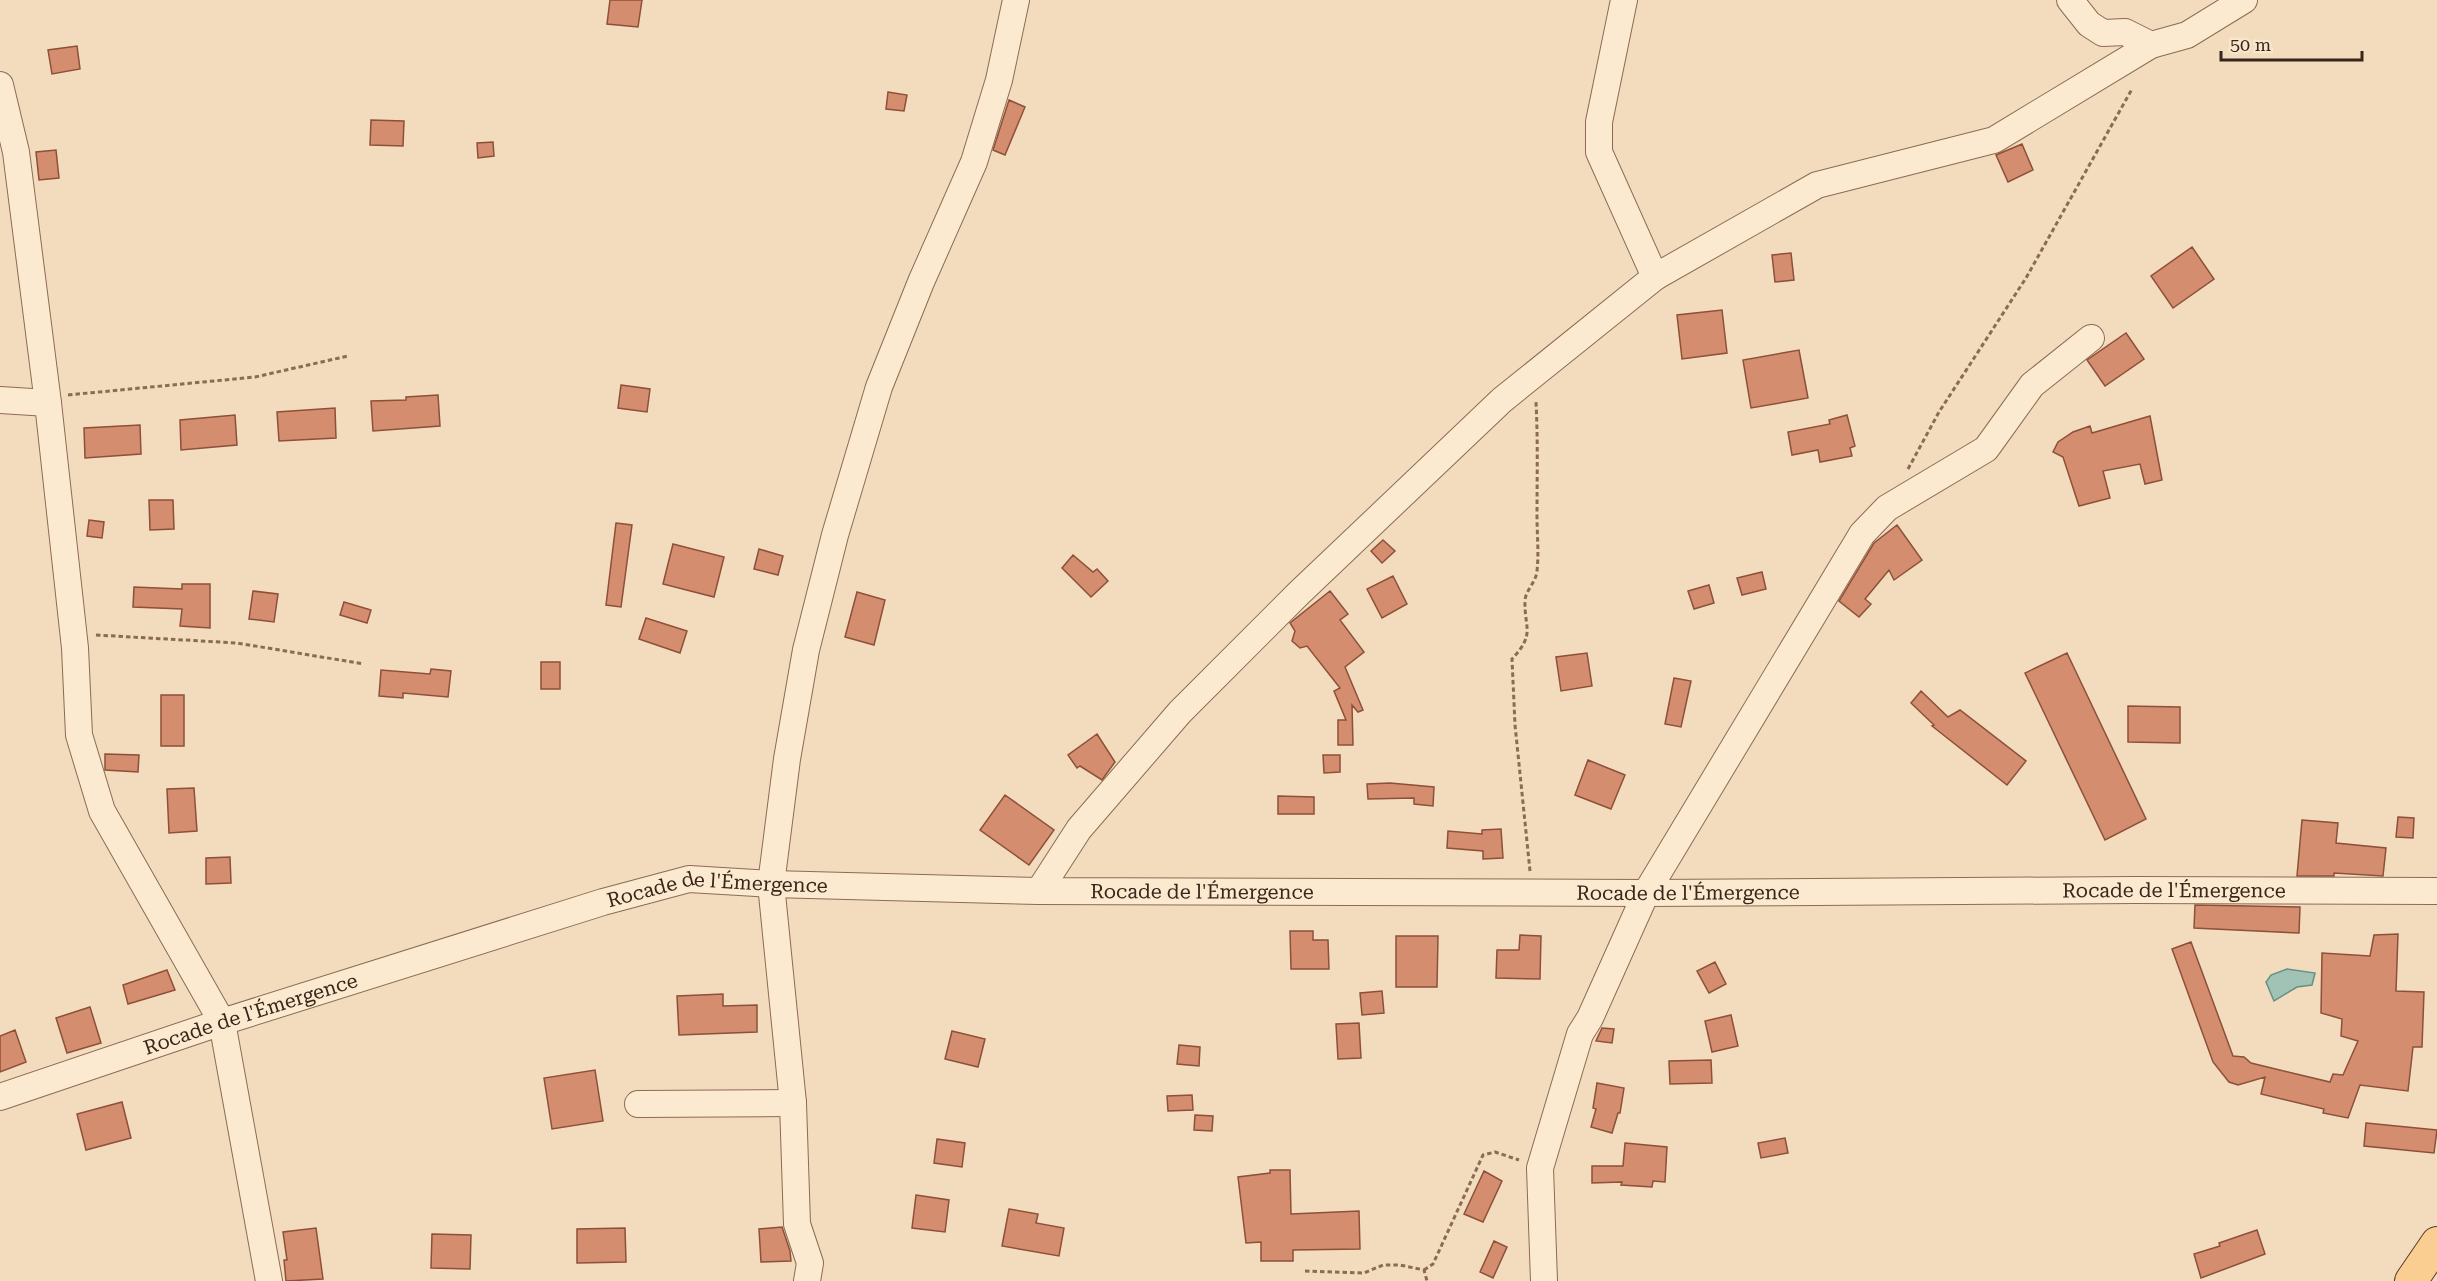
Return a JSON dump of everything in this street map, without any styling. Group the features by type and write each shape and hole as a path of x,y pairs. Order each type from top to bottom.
{"main road":[{"path":"2411,1281 2437,1243"}],"street":[{"path":"807,1281 810,1263 797,1224 794,1103 771,885 788,759 806,650 835,535 879,387 921,282 974,162 999,80 1016,0"},
{"path":"1624,0 1599,122 1599,152 1655,277"},
{"path":"2070,0 2088,24 2103,33 2125,32 2151,45"},
{"path":"1039,891 1079,828 1180,712 1315,578 1502,400 1655,277 1817,185 1994,140 2151,45 2187,34 2244,0"},
{"path":"0,85 16,152 47,400 74,632 79,735 102,811 222,1022 269,1281"},
{"path":"1544,1281 1540,1168 1580,1034 1590,1018 1646,893 1862,534 1887,508 1986,449 2032,385 2091,338"},
{"path":"0,400 47,400"},
{"name":"Rocade de l'Émergence","path":"0,1097 222,1022 603,902 689,879 771,885 1039,891 1646,893 2437,891"},
{"path":"638,1104 794,1103"}],"path":[{"path":"1908,470 1940,412 2026,278 2132,89"},
{"path":"47,400 255,377 348,356"},
{"path":"1532,891 1515,725 1512,659 1523,648 1529,627 1525,599 1537,577 1540,542 1537,519 1539,454 1534,374"},
{"path":"74,632 237,643 364,663"},
{"path":"1305,1271 1364,1273 1383,1265 1425,1270 1433,1264 1483,1155 1495,1152 1540,1168"},
{"path":"1425,1270 1427,1281"}],"shaded area":[{"path":"2287,969 2315,973 2312,985 2297,987 2274,1001 2266,982 2271,975"}],"building":[{"path":"610,0 642,0 638,27 607,24"},
{"path":"77,46 80,69 52,74 48,50"},
{"path":"888,92 907,95 904,111 886,109"},
{"path":"1009,100 1025,107 1005,155 993,150"},
{"path":"371,120 404,121 403,146 370,145"},
{"path":"493,142 494,156 478,158 477,143"},
{"path":"2022,144 2033,170 2008,182 1996,155"},
{"path":"56,150 59,178 39,180 36,152"},
{"path":"2192,247 2214,279 2173,308 2151,276"},
{"path":"1791,253 1794,280 1775,282 1772,255"},
{"path":"1722,310 1727,353 1682,359 1677,315"},
{"path":"2126,333 2144,359 2105,386 2087,360"},
{"path":"1799,350 1808,398 1751,408 1743,360"},
{"path":"621,385 650,389 647,412 618,408"},
{"path":"438,395 440,426 373,431 371,401 406,400 406,397"},
{"path":"335,408 336,438 279,441 277,412"},
{"path":"235,415 237,445 181,450 180,420"},
{"path":"1847,415 1855,446 1850,448 1852,456 1820,462 1818,450 1792,455 1788,432 1830,424 1829,420"},
{"path":"2150,416 2162,480 2145,484 2140,464 2103,471 2110,498 2079,506 2063,457 2053,452 2058,442 2073,432 2090,426 2092,433"},
{"path":"140,425 141,454 85,458 84,428"},
{"path":"149,500 173,500 174,529 150,530"},
{"path":"89,520 104,522 102,538 87,536"},
{"path":"616,523 632,525 621,607 606,605"},
{"path":"1897,525 1922,560 1894,580 1889,570 1865,599 1871,604 1859,617 1839,601 1874,543"},
{"path":"1383,540 1395,551 1382,563 1371,551"},
{"path":"673,544 724,557 714,597 663,584"},
{"path":"759,549 783,556 778,575 754,569"},
{"path":"1073,555 1093,572 1097,569 1108,581 1091,597 1062,568"},
{"path":"1762,572 1766,589 1742,595 1737,578"},
{"path":"1393,576 1407,604 1382,618 1367,589"},
{"path":"182,584 210,584 210,628 180,626 182,609 133,607 134,587 182,589"},
{"path":"1709,585 1714,603 1694,609 1688,591"},
{"path":"253,591 278,594 274,622 249,619"},
{"path":"1330,591 1348,614 1340,620 1364,652 1345,667 1363,710 1358,712 1352,705 1353,745 1338,745 1338,720 1346,720 1334,691 1340,688 1307,646 1300,648 1292,641 1295,631 1290,623"},
{"path":"857,592 885,600 874,645 845,637"},
{"path":"344,602 371,610 367,623 340,615"},
{"path":"646,618 687,631 680,653 639,639"},
{"path":"1587,653 1592,686 1561,691 1556,657"},
{"path":"2067,653 2146,819 2105,840 2025,673"},
{"path":"541,662 560,662 560,689 541,689"},
{"path":"431,669 451,671 448,697 403,693 403,698 379,696 381,670 430,674"},
{"path":"1674,678 1691,681 1681,727 1665,724"},
{"path":"1921,691 1948,717 1960,710 2026,761 2007,785 1932,726 1934,725 1911,703"},
{"path":"161,695 184,695 184,746 161,746"},
{"path":"2128,706 2180,707 2180,743 2128,742"},
{"path":"1097,734 1115,762 1102,780 1080,766 1077,768 1068,755"},
{"path":"105,754 139,755 138,772 105,770"},
{"path":"1323,755 1340,755 1340,772 1324,773"},
{"path":"1588,760 1625,775 1611,809 1575,795"},
{"path":"1390,783 1434,787 1433,806 1414,804 1414,798 1368,799 1367,784"},
{"path":"194,788 197,831 169,833 167,789"},
{"path":"1005,795 1054,830 1029,865 980,830"},
{"path":"1278,796 1314,797 1314,814 1278,814"},
{"path":"2398,817 2414,818 2413,838 2396,837"},
{"path":"2302,820 2338,823 2336,843 2386,848 2383,876 2334,873 2334,876 2297,876"},
{"path":"1501,829 1503,858 1483,859 1483,851 1447,848 1448,831 1482,834 1482,830"},
{"path":"230,857 231,883 206,884 206,858"},
{"path":"2195,905 2300,907 2299,933 2194,928"},
{"path":"1290,931 1313,931 1313,940 1328,940 1329,969 1291,969"},
{"path":"2398,934 2396,991 2424,992 2422,1047 2413,1047 2408,1091 2360,1085 2348,1118 2323,1113 2324,1109 2261,1094 2265,1077 2238,1085 2229,1082 2213,1062 2172,949 2191,942 2233,1056 2244,1057 2251,1063 2330,1082 2333,1074 2343,1075 2358,1041 2341,1036 2342,1019 2321,1013 2322,953 2370,956 2374,935"},
{"path":"1520,935 1541,936 1540,979 1496,978 1497,950 1519,950"},
{"path":"1396,936 1438,936 1437,987 1396,987"},
{"path":"1715,962 1726,984 1709,993 1697,971"},
{"path":"167,970 175,990 128,1004 123,985"},
{"path":"1382,991 1384,1013 1362,1015 1360,993"},
{"path":"723,994 723,1006 757,1005 757,1032 679,1035 677,996"},
{"path":"90,1007 101,1043 67,1053 56,1018"},
{"path":"1731,1015 1738,1046 1712,1052 1705,1021"},
{"path":"1359,1023 1361,1058 1338,1059 1336,1024"},
{"path":"1602,1028 1614,1029 1612,1043 1596,1041"},
{"path":"15,1030 26,1062 0,1072 0,1036"},
{"path":"952,1031 985,1039 978,1067 945,1059"},
{"path":"1179,1045 1200,1047 1199,1066 1177,1064"},
{"path":"1711,1060 1712,1083 1670,1084 1669,1061"},
{"path":"595,1070 603,1121 552,1129 544,1078"},
{"path":"1597,1083 1624,1088 1620,1113 1618,1113 1612,1133 1591,1127 1596,1109 1593,1108"},
{"path":"1192,1095 1193,1110 1168,1111 1167,1096"},
{"path":"122,1102 131,1138 86,1150 77,1114"},
{"path":"1195,1115 1213,1116 1212,1131 1194,1130"},
{"path":"2366,1123 2437,1130 2434,1153 2364,1146"},
{"path":"1785,1138 1788,1153 1761,1158 1758,1143"},
{"path":"937,1139 965,1143 962,1167 934,1163"},
{"path":"1625,1143 1667,1147 1665,1182 1653,1181 1652,1187 1621,1185 1622,1182 1592,1183 1592,1166 1623,1166"},
{"path":"1270,1170 1290,1170 1291,1214 1359,1211 1360,1249 1293,1250 1293,1261 1261,1261 1261,1242 1246,1243 1238,1177 1270,1173"},
{"path":"1484,1171 1502,1181 1483,1222 1464,1214"},
{"path":"916,1195 949,1200 945,1232 912,1228"},
{"path":"1009,1209 1038,1214 1036,1223 1064,1228 1059,1256 1002,1246"},
{"path":"782,1227 791,1261 761,1262 759,1229"},
{"path":"316,1228 323,1279 286,1281 284,1260 287,1260 283,1232"},
{"path":"625,1228 626,1262 577,1263 577,1229"},
{"path":"2257,1230 2265,1254 2201,1278 2194,1254"},
{"path":"432,1234 471,1235 470,1269 431,1268"},
{"path":"1494,1241 1507,1247 1493,1278 1480,1272"}]}
